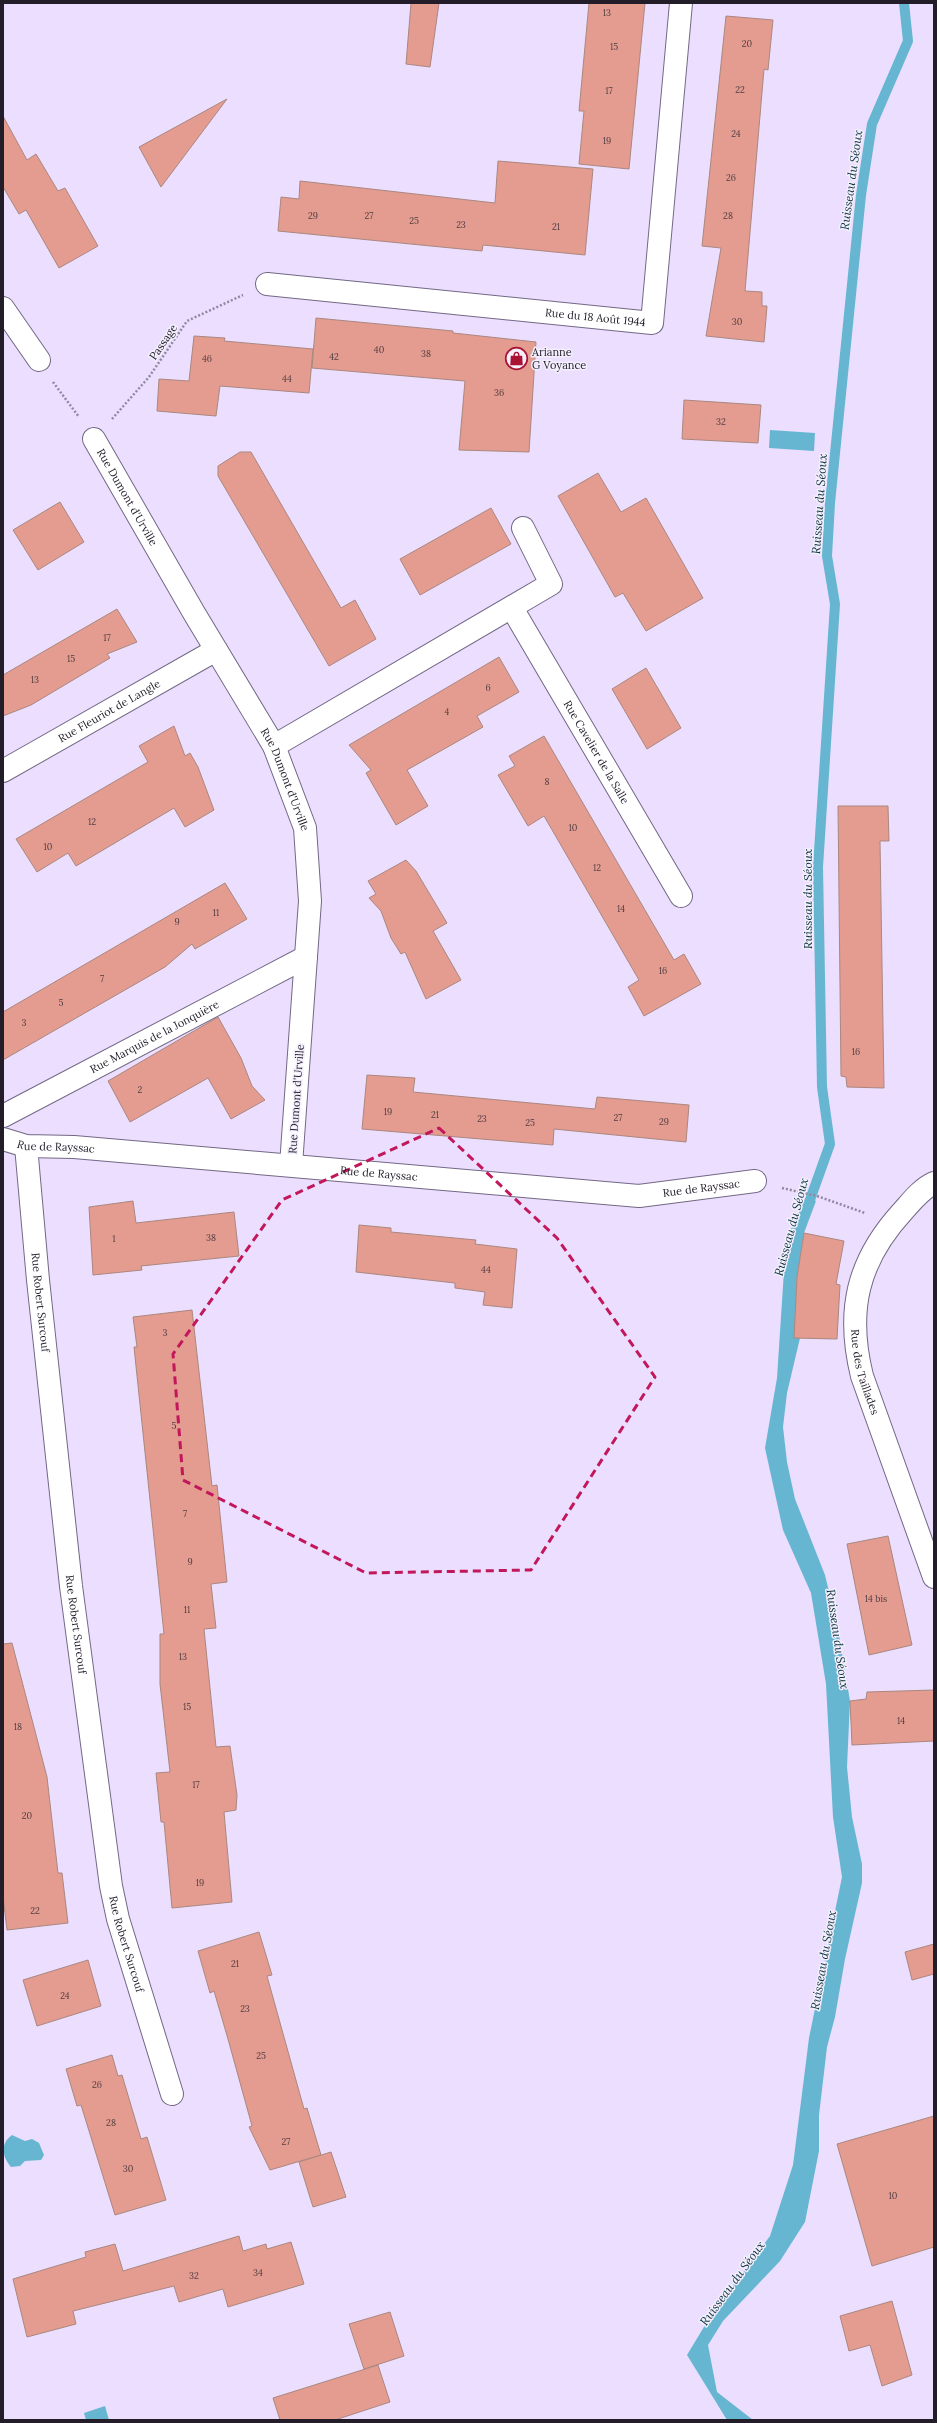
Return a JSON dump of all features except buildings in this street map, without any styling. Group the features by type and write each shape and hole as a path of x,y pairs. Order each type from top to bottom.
{"street":[{"name":"Rue du 18 Août 1944","path":"267,284 652,323 681,3"},
{"path":"3,308 39,360"},
{"name":"Rue Dumont d'Urville","path":"94,439 216,650 274,746 305,828 310,901 291,1165"},
{"path":"274,746 551,584 523,528"},
{"name":"Rue Cavelier de la Salle","path":"512,608 681,896"},
{"name":"Rue Fleuriot de Langle","path":"3,771 216,650"},
{"name":"Rue Marquis de la Jonquière","path":"3,1116 306,957"},
{"name":"Rue de Rayssac","path":"3,1139 26,1146 74,1147 639,1196 754,1181"},
{"name":"Rue Robert Surcouf","path":"26,1146 38,1280 71,1586 111,1886 118,1919 172,2094"},
{"name":"Rue des Taillades","path":"934,1182 926,1187 892,1223 870,1254 858,1293 854,1324 856,1349 862,1376 934,1577"}],"path":[{"name":"Passage","path":"94,439 149,377 187,321 267,284"},
{"path":"39,360 94,439"},
{"path":"796,1191 817,1196 892,1223"}],"highlighted area":[{"path":"439,1128 557,1238 655,1377 531,1570 366,1573 183,1480 173,1354 282,1200"}],"water":[{"path":"770,430 815,433 814,451 769,448"},
{"path":"806,1197 816,1201 804,1233 797,1277 795,1337 800,1338 787,1393 783,1427 787,1462 795,1499 825,1575 838,1629 850,1701 847,1767 852,1817 862,1864 862,1883 845,1959 835,2017 827,2047 819,2115 819,2151 805,2222 780,2261 723,2321 708,2345 717,2392 753,2420 727,2420 687,2355 713,2312 770,2236 793,2165 809,2038 842,1877 833,1817 826,1684 811,1593 783,1530 765,1448 777,1378 786,1240"},
{"path":"12,2135 25,2141 32,2139 39,2143 44,2155 41,2160 25,2161 20,2166 11,2167 4,2154 4,2146"},
{"path":"105,2406 109,2420 86,2420 84,2413"}],"waterway":[{"name":"Ruisseau du Séoux","path":"806,1211 830,1144 822,1087 818,867 835,604 827,556 830,503 861,195 872,124 908,41 904,3"}],"place":[{"name":"Arianne G Voyance","path":"516,358"}]}
